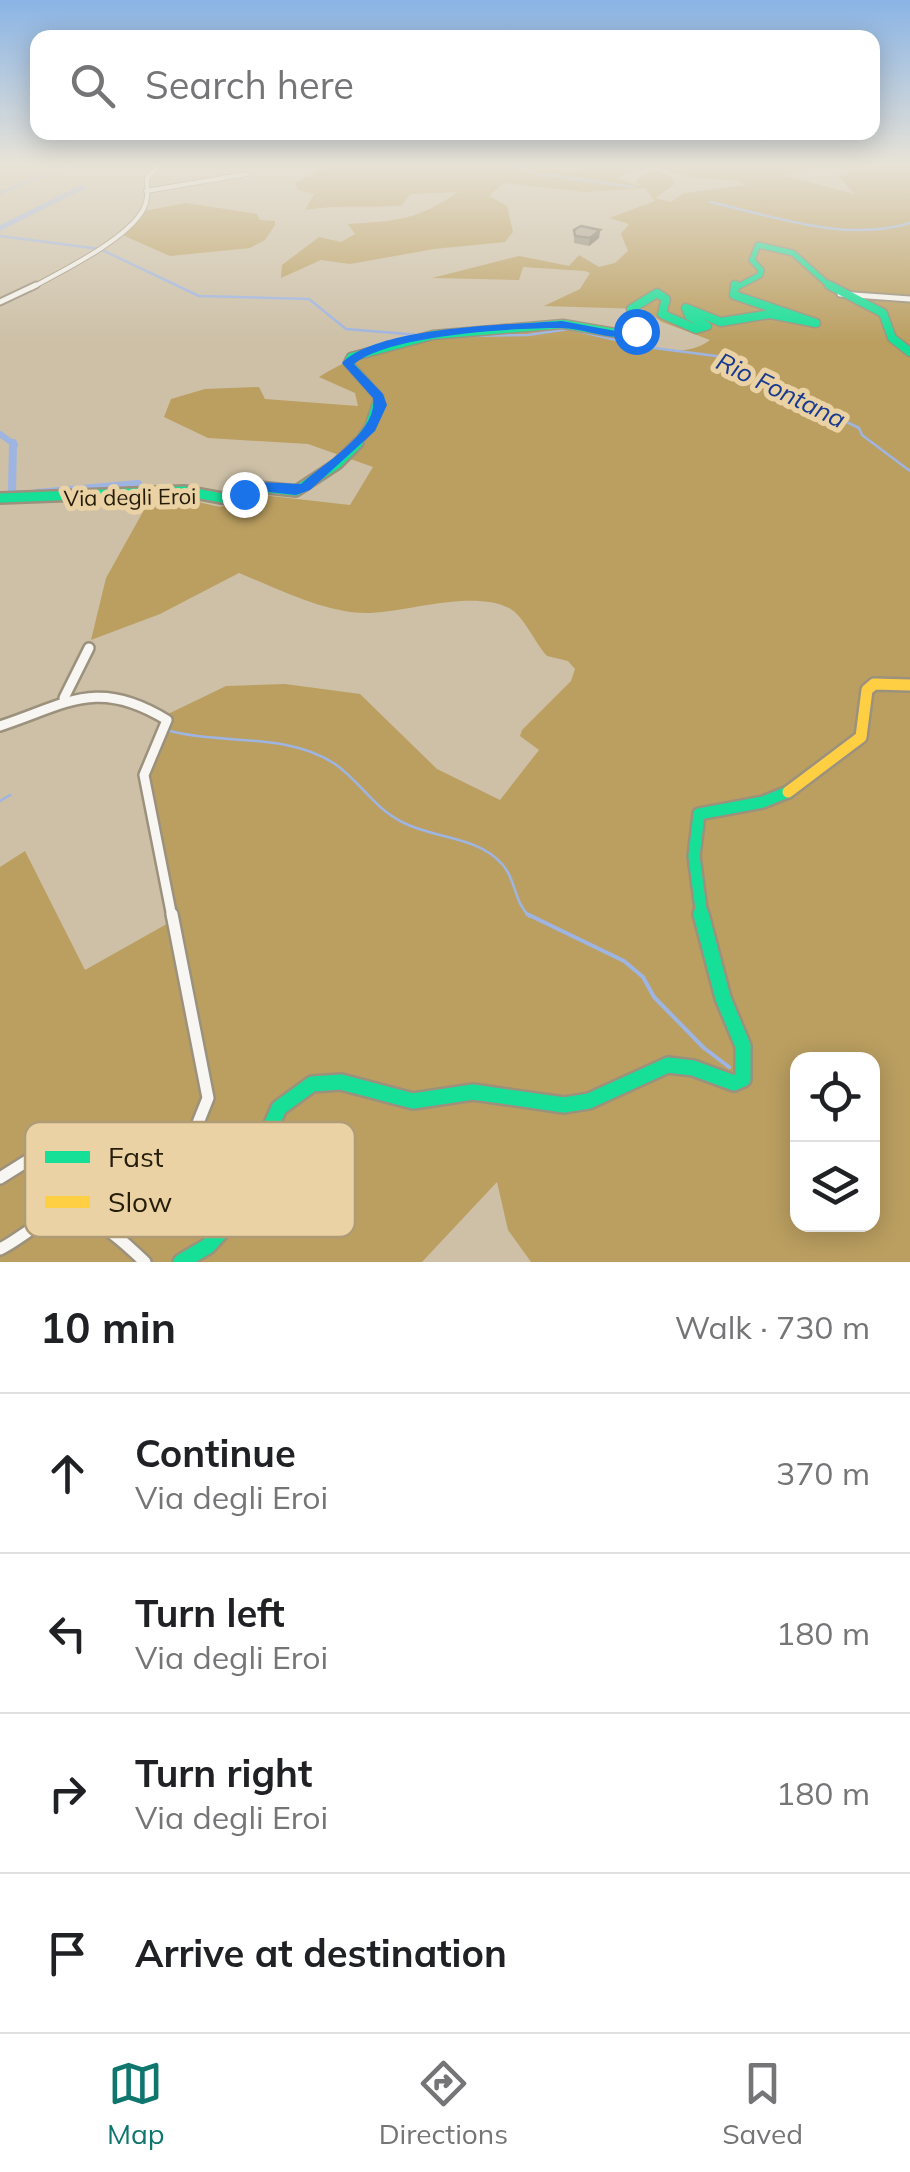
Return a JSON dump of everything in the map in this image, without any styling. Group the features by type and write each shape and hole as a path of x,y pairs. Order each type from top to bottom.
{"street":[{"path":"0,302 49,280 129,224"},
{"name":"Via degli Eroi","path":"0,498 184,491 222,498 258,486 296,491 360,441 377,416 379,397 348,363 351,357 409,338 562,324 627,335 636,331 632,309 657,294 666,299 662,314 696,329 707,326 690,316 686,308 702,309 713,320 723,322 770,314 800,324 816,323 780,307 754,304 734,295 735,286 760,275 752,260 758,245 785,248 802,255 840,294"},
{"path":"840,294 910,299"},
{"path":"840,294 883,313 892,338 910,352"},
{"path":"64,698 89,648"},
{"path":"272,1122 294,1093 316,1083 346,1080 410,1102 472,1092 508,1094 528,1103 551,1106 582,1104 670,1065 699,1070 734,1083 743,1079 748,1056 724,1001 696,876 693,832 699,814 722,805 781,797 816,768 854,746 860,738 864,697 870,685 876,681 910,684"},
{"path":"0,726 64,698 94,693 152,709 166,720 165,737 151,755 144,776 208,1098 198,1122"},
{"path":"0,1178 25,1162"},
{"path":"0,1250 25,1235"},
{"path":"118,1237 146,1262"},
{"path":"182,1262 205,1252 218,1237"}],"shaded area":[{"path":"129,224 275,224 265,240 250,248 170,256 118,233"},
{"path":"348,224 511,224 513,232 505,242 434,249 350,264 321,260 281,278 282,265 319,237 341,242 355,234"},
{"path":"629,224 910,224 910,1262 531,1262 508,1230 497,1182 422,1262 0,1262 0,867 25,851 85,970 172,921 144,767 170,731 168,714 226,686 285,684 360,694 437,769 500,800 539,750 520,736 522,730 571,681 575,669 568,661 547,656 514,612 494,603 460,601 355,613 304,600 239,573 160,614 91,640 106,578 149,501 172,496 220,507 262,495 350,505 373,467 308,444 208,438 164,417 171,399 205,389 259,387 265,399 358,406 355,393 319,377 365,353 407,341 540,325 581,327 677,351 710,340 662,322 642,309 544,306 580,289 590,273 585,271 523,267 519,280 432,278 519,256 569,266 579,255 599,267 615,263 628,251 621,234"}],"building":[{"path":"581,226 600,230 590,238 575,236 574,230"}],"waterway":[{"path":"0,228 8,224"},
{"path":"804,224 861,230 906,224"},
{"name":"Rio Fontana","path":"0,236 100,249 199,296 309,299 346,329 420,335"},
{"name":"Rio Fontana","path":"463,336 528,335 569,329 646,347 724,357 735,368 859,428 862,435 910,471"},
{"path":"0,434 13,444"},
{"path":"13,444 12,494 21,494"},
{"path":"36,493 138,484"},
{"path":"170,731 275,743 316,754 344,771 393,817 492,855 507,871 528,915"},
{"path":"0,801 10,795"},
{"path":"528,915 624,961 643,977 654,997 704,1048 729,1067"}],"traffic: fast":[{"path":"0,498 184,491 222,498 259,487 296,491 349,453 375,413 379,397 348,363 351,357 433,335 563,324 627,335 636,331 631,309 657,293 666,299 662,314 696,329 707,326 689,316 686,308 721,322 770,314 816,323 734,295 735,285 760,275 761,270 752,260 758,245 793,253 837,292 883,313 892,338 910,352"},
{"path":"273,1122 279,1108 312,1084 341,1082 413,1101 473,1092 564,1105 589,1101 668,1065 693,1068 734,1083 743,1079 743,1046 723,998 700,906 695,834 699,814 763,802 788,792"},
{"path":"181,1262 216,1237"}],"traffic: slow":[{"path":"788,792 861,737 867,690 874,684 910,685"}],"route":[{"path":"244,494 258,486 296,491 306,487 371,429 381,405 379,397 348,363 361,352 433,334 562,324 609,334 636,331"}]}
